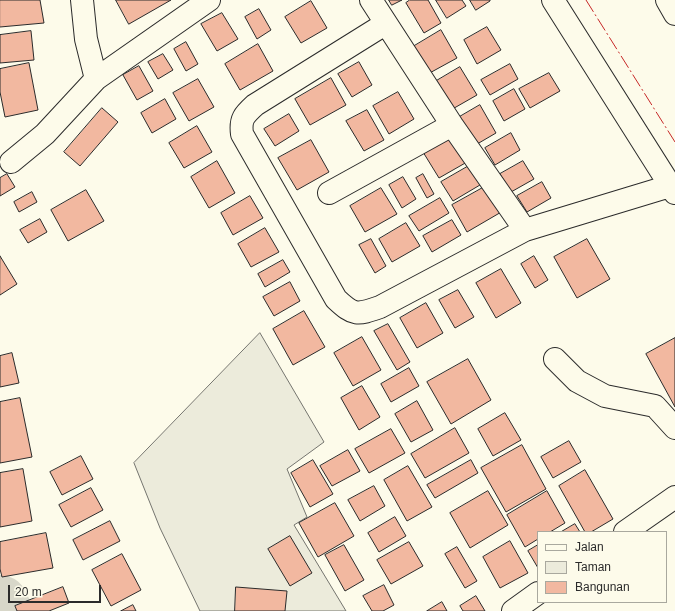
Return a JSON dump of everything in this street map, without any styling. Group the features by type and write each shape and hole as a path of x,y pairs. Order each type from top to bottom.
{"street":[{"path":"82,0 86,39 96,79"},
{"path":"11,162 44,134 96,79 209,0"},
{"path":"371,0 385,24 452,125 526,230"},
{"path":"385,24 255,105 245,114 241,124 242,134 336,299 348,310 362,313 374,309 526,230 673,189 553,0"},
{"path":"667,0 675,14"},
{"path":"329,193 452,125"},
{"path":"555,359 577,381 605,396 655,406 675,428"},
{"path":"626,531 675,497"},
{"path":"513,611 537,594"}],"green space":[{"path":"260,333 324,442 287,469 307,517 294,525 346,611 200,611 160,528 134,463"}],"building":[{"path":"0,0 40,0 44,23 0,27"},
{"path":"116,0 171,0 129,24"},
{"path":"389,0 402,0 392,5"},
{"path":"410,0 428,0 441,23 424,33 406,3"},
{"path":"436,0 462,0 466,6 447,18"},
{"path":"470,0 490,0 490,1 476,10"},
{"path":"311,1 327,28 301,43 285,17"},
{"path":"259,9 271,30 257,39 245,17"},
{"path":"222,13 238,39 217,51 201,24"},
{"path":"487,27 501,50 477,64 464,40"},
{"path":"441,30 457,58 426,75 411,48"},
{"path":"31,31 34,60 0,63 0,35"},
{"path":"186,42 198,64 186,71 174,49"},
{"path":"258,44 273,71 240,90 225,64"},
{"path":"163,54 173,70 158,79 148,62"},
{"path":"359,62 372,85 352,97 338,74"},
{"path":"29,63 38,110 5,117 0,92 0,69"},
{"path":"510,64 518,79 490,95 481,80"},
{"path":"139,66 153,91 137,100 123,75"},
{"path":"460,67 477,95 449,111 433,83"},
{"path":"549,73 560,91 530,108 519,89"},
{"path":"331,78 346,105 310,125 295,99"},
{"path":"198,79 214,107 189,121 173,93"},
{"path":"514,89 525,109 504,121 493,101"},
{"path":"398,92 414,119 389,134 373,106"},
{"path":"165,99 176,119 152,133 141,113"},
{"path":"480,105 496,133 472,147 456,119"},
{"path":"102,108 118,122 80,166 64,152"},
{"path":"367,110 384,140 364,151 346,121"},
{"path":"289,114 299,131 275,146 264,129"},
{"path":"197,126 212,152 184,168 169,143"},
{"path":"511,133 520,150 495,165 485,148"},
{"path":"452,136 467,162 439,178 423,152"},
{"path":"311,140 329,172 297,190 278,158"},
{"path":"217,161 235,193 209,208 191,177"},
{"path":"523,161 534,179 511,192 500,174"},
{"path":"474,163 485,182 453,201 441,182"},
{"path":"7,174 15,187 0,196 0,178"},
{"path":"423,174 434,194 427,198 416,178"},
{"path":"403,177 416,199 402,208 389,185"},
{"path":"542,182 551,198 527,212 517,196"},
{"path":"488,185 503,211 467,232 452,205"},
{"path":"381,188 397,214 365,232 350,206"},
{"path":"86,190 104,221 68,241 51,210"},
{"path":"32,192 37,202 19,212 14,202"},
{"path":"250,196 263,218 233,235 221,213"},
{"path":"440,198 449,213 419,231 409,216"},
{"path":"40,219 47,232 28,243 20,230"},
{"path":"452,220 461,235 432,252 423,236"},
{"path":"406,223 420,246 392,262 379,239"},
{"path":"265,228 279,252 251,267 238,244"},
{"path":"371,239 386,266 375,273 359,245"},
{"path":"587,239 610,279 577,298 554,257"},
{"path":"0,256 17,284 0,295"},
{"path":"534,256 548,280 535,288 521,264"},
{"path":"283,260 290,272 265,287 258,274"},
{"path":"501,269 521,303 496,318 476,283"},
{"path":"290,282 300,301 274,316 263,297"},
{"path":"458,290 474,317 455,328 439,300"},
{"path":"426,303 443,333 417,348 400,318"},
{"path":"304,311 325,347 293,365 273,329"},
{"path":"388,324 410,362 397,370 374,331"},
{"path":"362,337 381,370 353,386 334,353"},
{"path":"675,338 675,407 646,354"},
{"path":"12,353 19,383 0,387 0,356"},
{"path":"468,359 491,400 451,424 427,382"},
{"path":"409,368 419,386 391,402 381,384"},
{"path":"362,386 380,417 359,430 341,398"},
{"path":"20,398 32,457 0,463 0,402"},
{"path":"417,401 433,430 411,442 395,414"},
{"path":"505,413 521,440 493,456 478,429"},
{"path":"455,428 469,453 425,478 411,454"},
{"path":"391,429 405,453 369,473 355,449"},
{"path":"569,441 581,462 553,478 541,457"},
{"path":"522,445 546,489 506,512 481,468"},
{"path":"348,450 360,471 332,486 320,466"},
{"path":"81,456 93,479 62,495 50,472"},
{"path":"313,460 333,494 310,507 291,473"},
{"path":"471,460 478,473 435,498 427,485"},
{"path":"408,466 432,507 407,521 384,480"},
{"path":"23,469 32,521 0,527 0,473"},
{"path":"585,470 613,519 593,531 584,531 559,486"},
{"path":"374,486 385,506 360,521 348,500"},
{"path":"91,488 103,510 71,527 59,505"},
{"path":"488,491 508,525 470,548 450,513"},
{"path":"547,491 565,523 552,531 537,531 537,540 525,547 507,515"},
{"path":"335,503 354,536 318,557 299,523"},
{"path":"395,517 406,536 379,552 368,533"},
{"path":"110,521 120,541 83,560 73,540"},
{"path":"575,524 579,531 563,531"},
{"path":"46,533 53,568 2,577 0,569 0,542"},
{"path":"290,536 312,573 290,586 268,549"},
{"path":"510,541 528,573 500,588 483,557"},
{"path":"409,542 423,566 391,584 377,560"},
{"path":"344,545 364,580 345,591 325,555"},
{"path":"537,546 537,566 528,551"},
{"path":"457,547 477,581 465,588 445,554"},
{"path":"122,554 141,590 111,606 92,570"},
{"path":"384,585 394,605 383,611 372,611 363,596"},
{"path":"63,587 69,603 49,611 17,611 15,606"},
{"path":"236,587 287,591 285,611 235,611"},
{"path":"476,596 485,611 463,611 460,606"},
{"path":"442,602 447,611 427,611"},
{"path":"133,605 136,611 121,611"}],"waterway":[{"path":"0,603 4,611"}],"power":[{"path":"586,0 675,142"}]}
